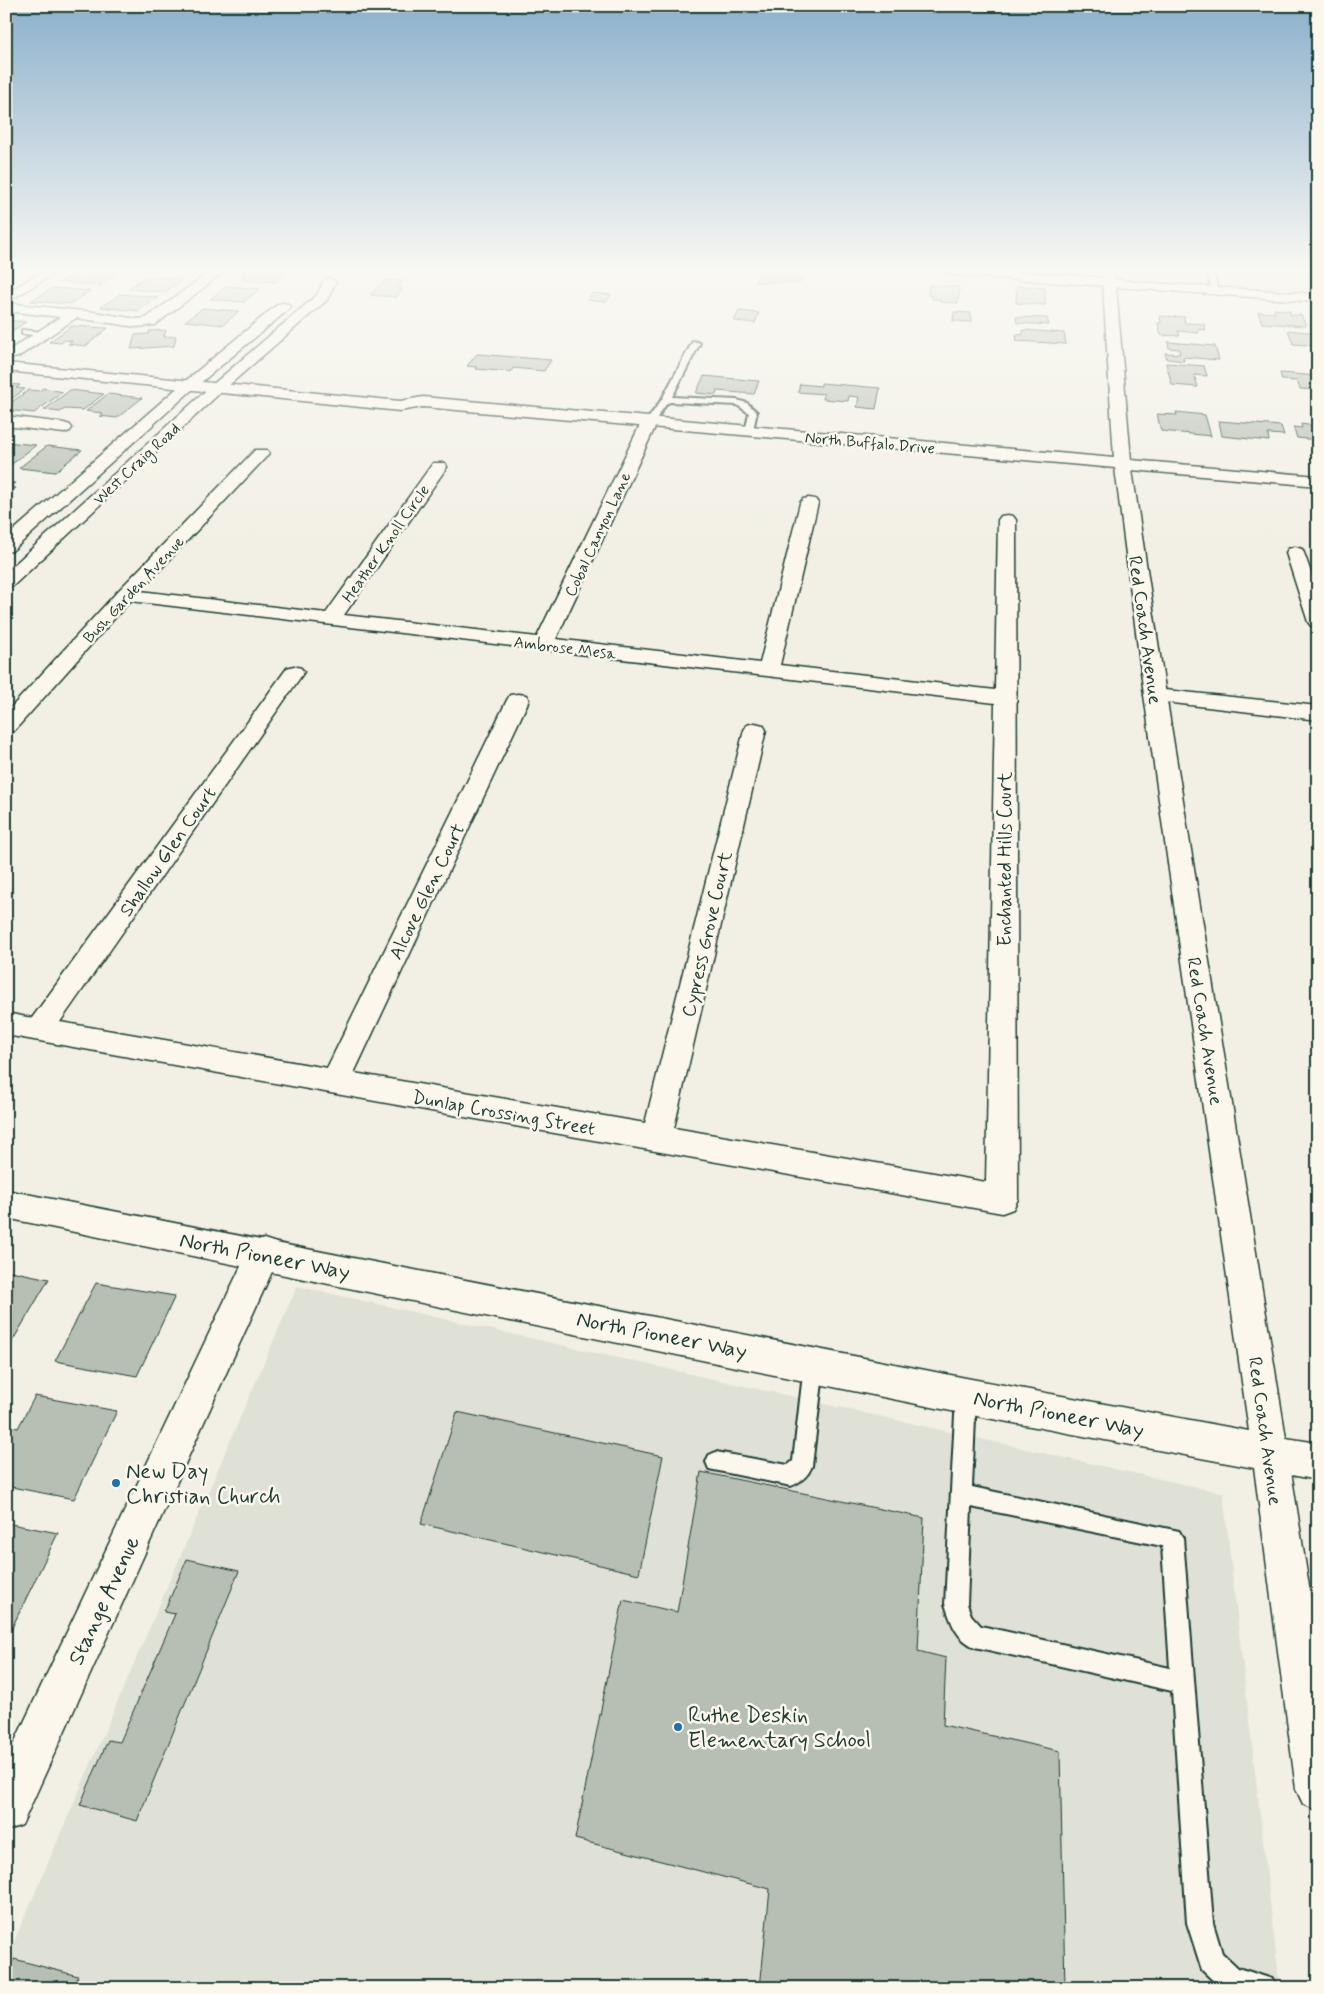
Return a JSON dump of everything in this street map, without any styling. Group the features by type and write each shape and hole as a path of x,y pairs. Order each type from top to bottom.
{"street":[{"name":"North Buffalo Drive","path":"61,364 216,389 400,406 422,402 1318,481"},
{"name":"North Buffalo Drive","path":"101,364 409,394 422,402"},
{"name":"West Craig Road","path":"6,547 215,364"},
{"name":"West Craig Road","path":"6,582 216,389 246,364"},
{"name":"Red Coach Avenue","path":"1115,364 1123,465 1155,695 1270,1452 1318,1789"},
{"path":"6,422 64,428"},
{"name":"Cobal Canyon Lane","path":"544,644 649,423"},
{"name":"Bush Garden Avenue","path":"6,726 125,595 261,453"},
{"name":"Heather Knoll Circle","path":"331,619 438,467"},
{"path":"769,670 809,503"},
{"name":"Enchanted Hills Court","path":"1002,1199 1006,520"},
{"path":"1295,553 1318,622"},
{"name":"Ambrose Mesa","path":"125,595 1005,698"},
{"name":"Shallow Glen Court","path":"39,1030 294,672"},
{"path":"1155,695 1318,713"},
{"name":"Alcove Glen Court","path":"335,1082 518,700"},
{"name":"Cypress Grove Court","path":"657,1138 754,730"},
{"name":"Dunlap Crossing Street","path":"6,1024 1002,1199"},
{"name":"North Pioneer Way","path":"6,1204 264,1254 966,1396 1318,1462"},
{"name":"Stange Avenue","path":"6,1809 264,1254"}],"lane":[{"path":"649,423 666,400 685,364"},
{"path":"666,400 672,398 744,404 753,412 749,432"},
{"path":"716,1462 791,1476 802,1466 814,1365"},
{"path":"966,1396 956,1604 962,1622 975,1636 1182,1682"},
{"path":"961,1495 1172,1538 1200,1923 1211,1961 1231,1979 1263,1988"}],"shaded area":[{"name":"Ruthe Deskin Elementary School","path":"297,1286 1223,1493 1280,1988 6,1988 6,1960"}],"building":[{"path":"469,364 548,364 544,371 513,368 511,372 476,369 477,367 467,366"},
{"path":"1166,364 1204,366 1207,376 1194,375 1198,387 1172,385"},
{"path":"1280,373 1318,376 1318,390 1300,389 1297,381 1282,380"},
{"path":"704,376 759,381 754,394 717,391 716,395 696,393"},
{"path":"821,383 880,388 876,409 857,407 859,397 849,396 848,401 823,399 824,394 798,392 800,384 821,386"},
{"path":"6,384 20,385 16,388 25,389 6,403"},
{"path":"43,388 63,392 34,413 6,410 6,406 29,390 39,391"},
{"path":"70,390 104,394 83,410 65,409 60,412 44,410"},
{"path":"108,394 142,398 117,418 99,416 103,413 86,411"},
{"path":"1176,412 1205,415 1211,436 1161,431 1157,414 1177,415"},
{"path":"1219,421 1281,426 1284,435 1268,434 1269,441 1222,436"},
{"path":"1301,424 1315,426 1318,429 1318,440 1297,438 1293,427 1302,428"},
{"path":"6,442 36,445 7,468"},
{"path":"47,446 82,450 55,472 19,468"},
{"path":"6,482 15,483 10,487 16,488 12,491 6,491"},
{"path":"6,1270 49,1279 6,1352"},
{"path":"96,1283 175,1296 137,1376 55,1361"},
{"path":"35,1396 117,1411 74,1499 6,1486 6,1426 18,1428"},
{"path":"457,1412 663,1456 639,1574 421,1524"},
{"path":"701,1472 924,1518 918,1651 946,1658 943,1725 1060,1751 1065,1988 760,1988 770,1889 575,1839 623,1600 677,1612"},
{"path":"6,1523 58,1533 6,1640"},
{"path":"187,1559 239,1571 137,1821 80,1805 108,1740 120,1742 175,1614 164,1612"},
{"path":"14,1959 78,1976 73,1988 6,1988 6,1977"}],"place":[{"name":"New Day Christian Church","path":"116,1483"},
{"name":"Ruthe Deskin Elementary School","path":"678,1727"}]}
